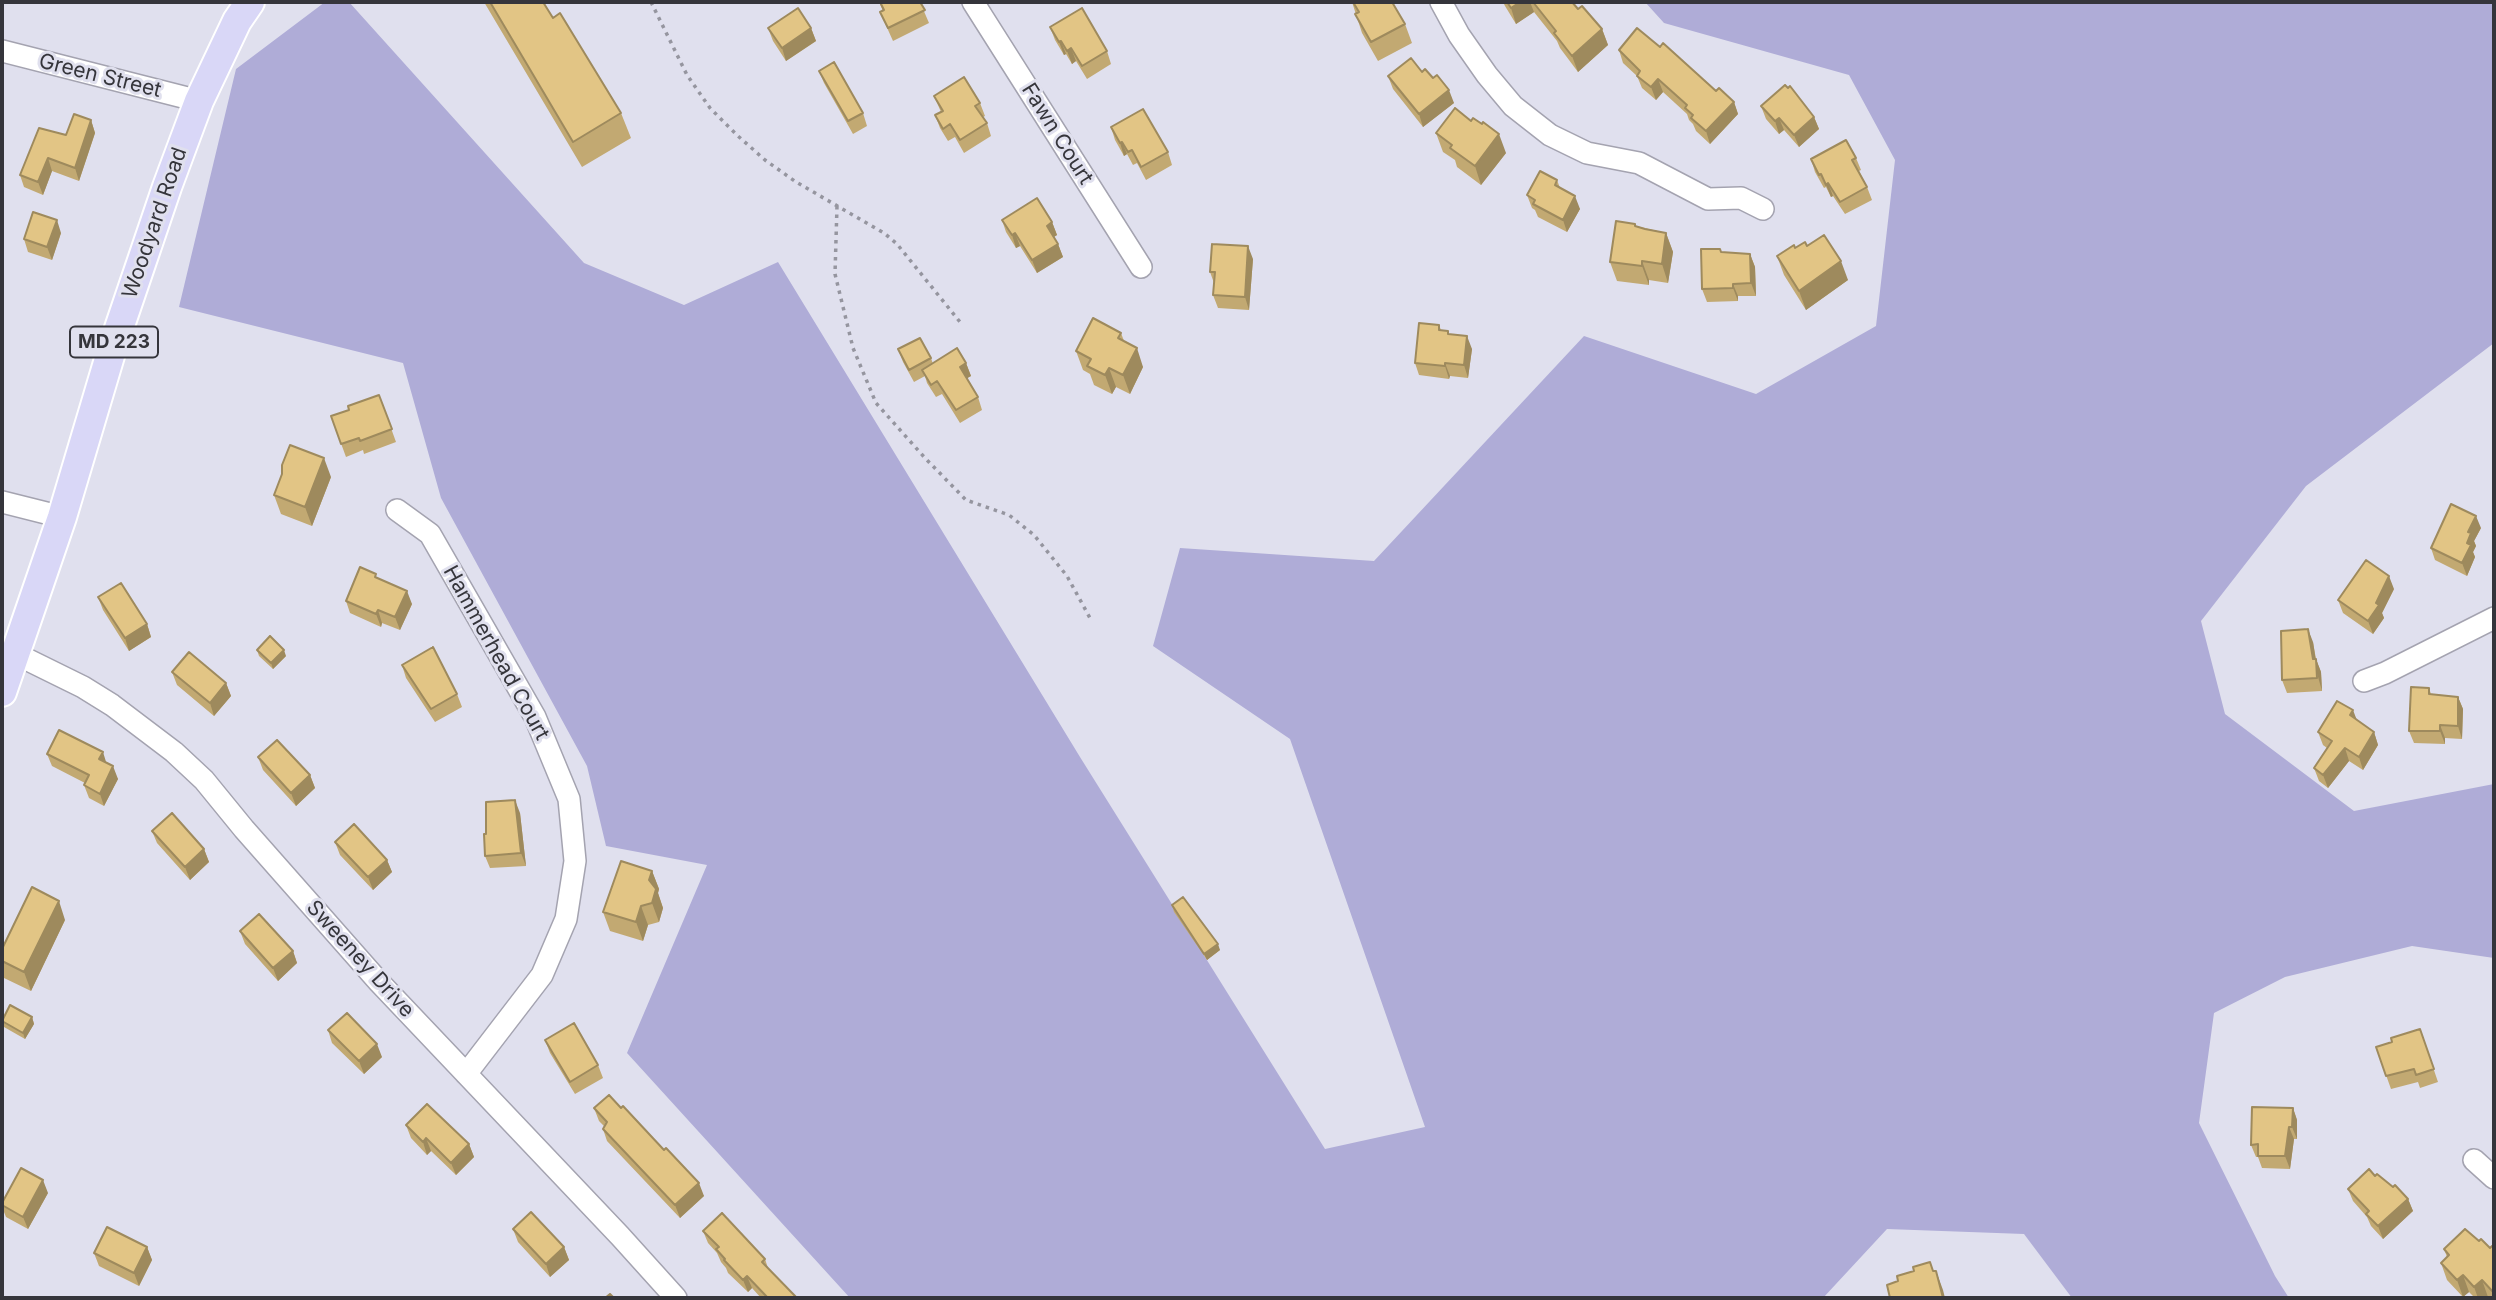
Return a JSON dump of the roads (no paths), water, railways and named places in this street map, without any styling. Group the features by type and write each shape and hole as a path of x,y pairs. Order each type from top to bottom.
{"main road":[{"name":"Woodyard Road","path":"2,692 62,517 112,349 198,101 237,21 250,2"}],"street":[{"name":"Fawn Court","path":"973,2 1141,267"},
{"path":"1441,2 1459,35 1487,75 1513,106 1550,135 1587,153 1639,163 1708,199 1741,198 1763,209"},
{"name":"Green Street","path":"2,51 198,101"},
{"path":"2,502 62,517"},
{"name":"Hammerhead Court","path":"397,510 430,534 535,717 569,800 575,861 566,919 542,975 466,1074"},
{"path":"2364,681 2494,618"},
{"name":"Sweeney Drive","path":"16,654 83,687 112,705 174,752 204,780 379,982 676,1298"},
{"path":"2474,1160 2494,1178"}]}
